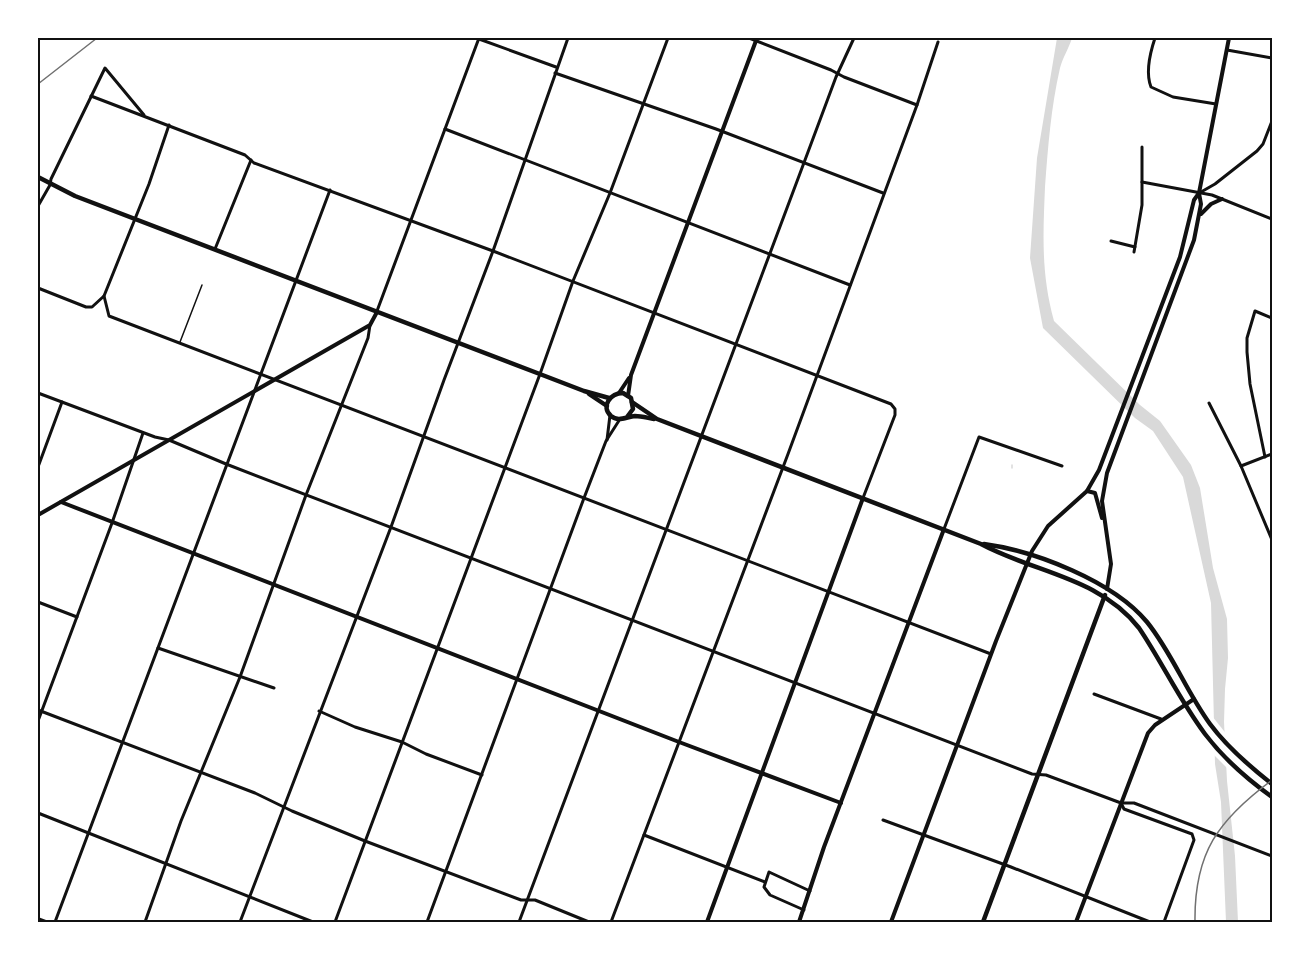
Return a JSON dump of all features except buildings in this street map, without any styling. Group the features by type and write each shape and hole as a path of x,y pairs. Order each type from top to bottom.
{"main road":[{"path":"38,177 75,196 585,391 609,398 619,393 628,396 632,402 657,419 1075,580 1105,596 1134,620 1206,735 1250,780 1272,797"},
{"path":"585,391 607,406"},
{"path":"609,398 607,406 610,415 620,419 635,416 657,419"},
{"path":"627,417 633,409 632,402"},
{"path":"981,544 1015,549 1085,577 1107,590 1141,616 1156,634 1210,724 1230,748 1272,784"},
{"path":"983,922 1107,590"}],"street":[{"path":"145,922 240,676 306,495 368,338 370,325 377,312 479,38 556,68"},
{"path":"240,922 391,527 493,251 568,38"},
{"path":"335,922 573,281 610,193 668,38"},
{"path":"748,38 757,39 917,105"},
{"path":"519,922 804,163 854,38"},
{"path":"1155,38 1149,59 1148,80 1151,87 1173,97 1216,104"},
{"path":"1107,590 1111,564 1102,501 1107,472 1194,240 1201,204 1199,193 1228,38"},
{"path":"628,396 632,375 757,39"},
{"path":"611,922 783,467 917,105 938,42"},
{"path":"1226,50 1272,58"},
{"path":"38,206 105,68 145,117"},
{"path":"555,73 723,132 883,193"},
{"path":"91,96 169,125 244,155 251,160 891,404 895,415 707,922"},
{"path":"891,922 1030,555 1048,526 1087,490 1099,470 1186,238 1194,200 1199,193 1215,184 1257,151 1263,144 1272,121"},
{"path":"38,288 86,307 92,307 104,296 149,184 169,125"},
{"path":"445,129 850,285"},
{"path":"1134,252 1142,206 1142,147"},
{"path":"215,249 251,160"},
{"path":"1142,182 1222,199 1272,219"},
{"path":"55,922 330,190"},
{"path":"1199,217 1205,208 1222,199"},
{"path":"1111,242 1135,247"},
{"path":"104,296 109,316 992,654"},
{"path":"1265,457 1251,384 1247,338 1255,311 1272,318"},
{"path":"38,515 370,325"},
{"path":"619,393 632,375"},
{"path":"38,393 143,433 169,440 306,495 876,712 1032,774 1039,774 1121,803 1134,803 1272,856"},
{"path":"38,467 62,402"},
{"path":"1209,403 1241,466 1272,540"},
{"path":"606,441 610,415"},
{"path":"426,922 584,498 606,441 620,419"},
{"path":"38,721 39,711 77,617 143,433"},
{"path":"799,922 841,802 979,437 1062,466"},
{"path":"1241,466 1272,454"},
{"path":"1087,490 1095,493 1104,521"},
{"path":"61,502 679,742 841,802"},
{"path":"38,602 77,617"},
{"path":"158,648 274,688"},
{"path":"1094,694 1161,720"},
{"path":"1076,922 1146,738 1155,724 1194,699"},
{"path":"39,711 255,793 365,841 518,899 538,902 589,922"},
{"path":"319,711 355,727 402,741 426,754 482,775"},
{"path":"1121,803 1124,809 1192,834 1194,840 1164,922"},
{"path":"38,813 313,922"},
{"path":"883,820 1004,864 1149,922"},
{"path":"644,835 765,882"},
{"path":"804,910 770,895 764,887 765,882 769,872 810,891"},
{"path":"38,919 46,922"}],"lane":[{"path":"180,342 202,285"}],"shaded area":[{"path":"1057,38 1072,38 1061,64 1057,83 1047,157 1044,238 1045,271 1050,304 1054,321 1140,405 1160,421 1191,465 1200,488 1213,568 1227,619 1228,658 1224,722 1238,922 1226,922 1221,802 1215,764 1211,603 1183,477 1153,431 1135,418 1043,328 1030,258 1037,158"}],"pier":[{"path":"1212,716 1228,736 1230,771 1212,753"}],"railway":[{"path":"38,84 97,38"},
{"path":"1195,922 1199,876 1213,840 1237,809 1272,780"}]}
